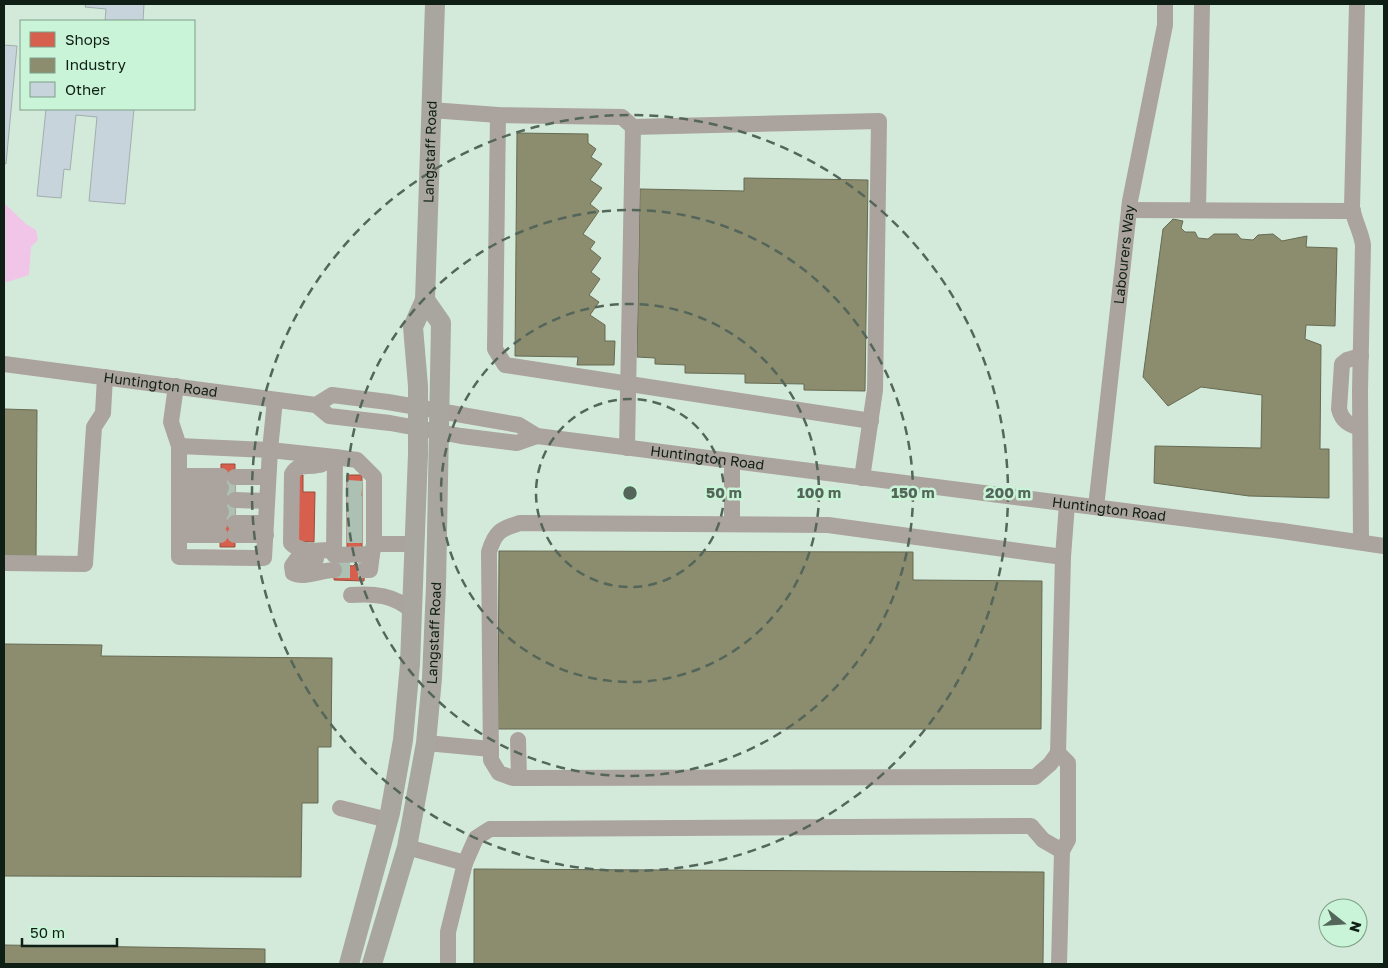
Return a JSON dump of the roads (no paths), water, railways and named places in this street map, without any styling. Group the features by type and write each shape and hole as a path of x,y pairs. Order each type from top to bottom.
{"main road":[{"name":"Langstaff Road","path":"348,964 388,820 403,740 410,664 418,417 413,327 425,300 435,4"},
{"name":"Langstaff Road","path":"372,964 406,847 426,743 432,678 436,586 441,323 425,300"}],"street":[{"name":"Labourers Way","path":"1096,507 1129,210 1165,25 1165,4"},
{"path":"1198,210 1202,4"},
{"path":"1357,4 1353,211 1361,231 1363,245 1360,428 1361,542"},
{"path":"431,110 498,115 622,117 633,127 879,121 875,390 862,478"},
{"path":"498,115 495,349 505,364 871,421"},
{"path":"627,448 633,127"},
{"path":"1129,210 1353,211"},
{"name":"Huntington Road","path":"4,364 316,405 329,416 418,417 439,411 519,425 537,436 1096,507 1384,546"},
{"path":"4,563 85,564 94,427 103,413 105,377"},
{"path":"176,386 171,422 179,446 180,557 264,558 270,450 275,400"},
{"name":"Huntington Road","path":"418,417 438,432 517,443 537,436"},
{"path":"179,446 270,450 335,457 357,460 374,477 353,522 304,550 296,548 291,543 292,474 301,465 318,466 335,457"},
{"path":"335,457 353,522 370,570 365,570"},
{"path":"732,461 732,524"},
{"path":"1064,557 828,525 520,523 503,528 493,538 489,552 491,760 499,773 512,778 1035,777 1050,764 1058,752 1067,504"},
{"path":"179,506 267,506"},
{"path":"179,506 267,506"},
{"path":"179,506 267,506"},
{"path":"353,522 415,544"},
{"path":"351,595 384,596 398,600 412,612"},
{"path":"518,740 519,778"},
{"path":"426,743 491,749"},
{"path":"1058,752 1068,763 1068,840 1062,852 1059,964"},
{"path":"340,808 388,820"},
{"path":"448,964 448,932 465,863 476,838 490,829 1031,826 1043,840 1062,852"},
{"path":"406,847 465,863"}],"tunnel":[{"path":"221,488 235,488"},
{"path":"347,488 362,489"},
{"path":"347,504 362,504"},
{"path":"221,512 235,512"},
{"path":"347,520 362,520"},
{"path":"347,535 362,535"},
{"path":"334,570 365,570"}]}
